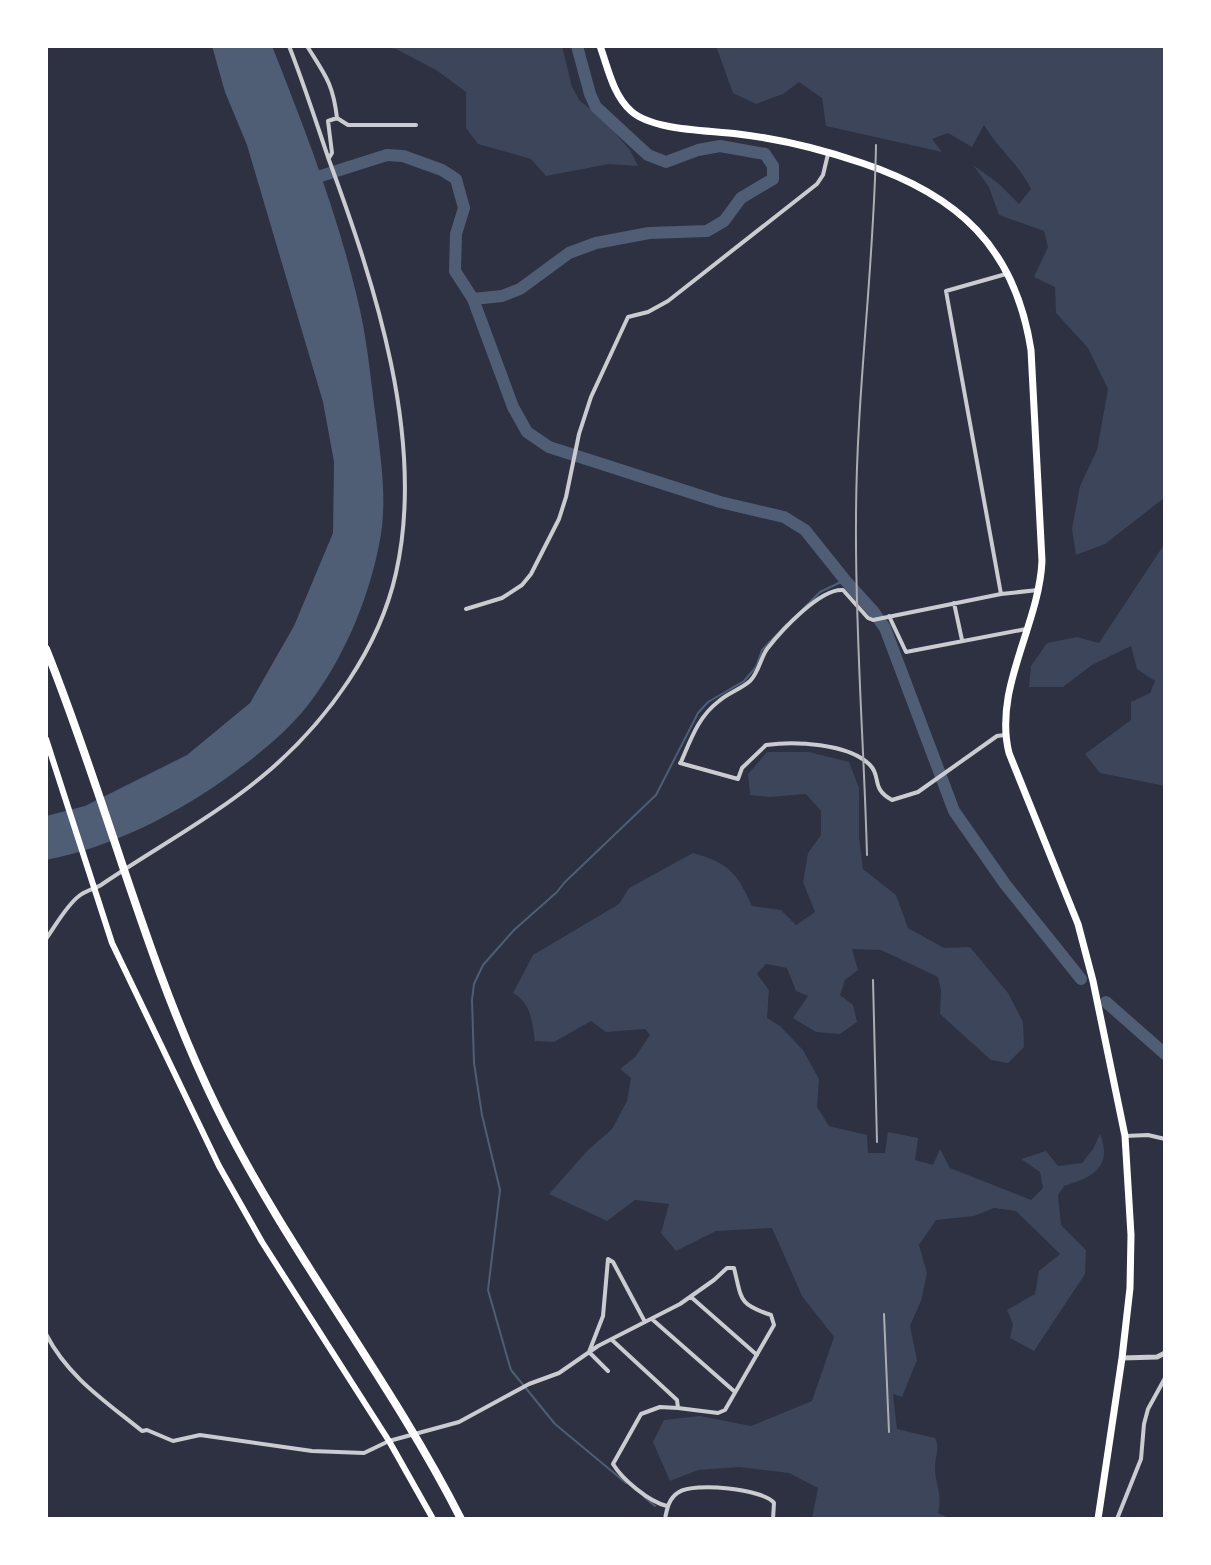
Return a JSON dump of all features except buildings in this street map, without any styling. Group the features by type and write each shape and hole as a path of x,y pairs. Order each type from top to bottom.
{"highway":[{"path":"600,46 613,85 622,101 633,113 647,120 670,126 780,139 829,151 893,173 942,198 975,228 994,251 1007,274 1027,328 1031,350 1042,561 1039,590 1005,708 1005,735 1009,753 1078,924 1093,981 1125,1136 1131,1235 1130,1288 1122,1358 1098,1519"},
{"path":"46,649 162,975 216,1106 272,1211 411,1431 461,1519"}],"main road":[{"path":"46,739 90,878 119,956 219,1166 262,1242 389,1441 433,1519"}],"street":[{"path":"46,939 79,896 220,809 297,746 350,677 383,614 396,574 404,520 405,479 400,418 370,284 289,46"},
{"path":"307,46 327,75 334,92 337,118"},
{"path":"329,158 332,153 327,123 337,118"},
{"path":"337,118 348,125 416,125"},
{"path":"466,609 502,598 522,585 559,519 591,397 628,317 648,312 668,301 817,184 823,175 829,151"},
{"path":"1001,594 946,291 1007,274"},
{"path":"1005,735 997,736 918,792 892,800 881,794 876,787 873,769 856,755 807,743 766,745 742,768 738,779 680,763 704,713 749,682 765,652 827,592 843,590 873,620 1001,594 1039,590"},
{"path":"954,603 962,641"},
{"path":"887,617 906,652 1023,627 1028,629"},
{"path":"1125,1136 1148,1135 1165,1139"},
{"path":"589,1352 603,1316 608,1259 613,1262 645,1323"},
{"path":"46,1334 57,1356 85,1386 142,1431 147,1430 173,1441 200,1435 312,1451 364,1453 389,1441 459,1422 529,1384 543,1381 589,1352 691,1297 727,1268 734,1268 744,1303 749,1308 771,1315 774,1325 725,1410 718,1413 660,1407 641,1414 613,1464 652,1499 667,1506"},
{"path":"691,1297 757,1355"},
{"path":"652,1320 735,1392"},
{"path":"612,1340 677,1400 678,1408"},
{"path":"589,1352 608,1371"},
{"path":"1122,1358 1157,1357 1165,1353"},
{"path":"1117,1519 1141,1459 1148,1409 1165,1378"},
{"path":"665,1519 667,1506 680,1491 690,1488 720,1488 770,1498 774,1503 773,1519"}],"shaded area":[{"path":"212,46 272,46 310,144 360,310 383,482 379,545 361,608 343,649 321,688 282,733 232,774 167,815 96,847 46,860 46,816 85,806 187,755 250,703 294,626 333,533 334,462 323,402 247,145 225,92"},
{"path":"376,46 562,46 572,87 580,101 601,117 630,150 638,166 609,164 546,176 531,159 478,144 466,128 466,92 436,70 396,49"},
{"path":"716,46 1165,46 1164,498 1105,544 1076,555 1072,529 1080,486 1097,450 1108,389 1088,348 1056,313 1055,287 1034,277 1048,247 1044,231 999,215 989,187 973,165 998,183 1019,204 1031,189 984,125 972,147 948,133 932,139 942,152 826,126 822,98 799,82 783,94 756,104 733,93"},
{"path":"1165,543 1165,786 1100,773 1085,754 1131,720 1131,702 1150,693 1155,681 1137,669 1131,646 1092,665 1063,687 1029,687 1031,666 1047,643 1077,637 1099,643"},
{"path":"767,752 809,752 849,762 859,788 859,837 863,869 896,895 908,928 944,948 970,947 1008,993 1023,1022 1024,1047 1008,1063 991,1060 940,1014 938,977 881,950 852,949 858,970 845,980 840,995 853,1005 857,1022 840,1034 816,1032 793,1018 808,996 796,991 787,968 766,964 757,974 769,990 767,1018 780,1026 803,1050 819,1079 817,1107 829,1126 867,1135 868,1153 885,1153 888,1132 918,1138 915,1160 933,1165 940,1149 950,1168 1031,1200 1043,1188 1040,1172 1021,1159 1046,1151 1058,1166 1082,1163 1100,1134 1103,1145 1104,1155 1098,1169 1084,1179 1064,1186 1058,1195 1061,1225 1086,1250 1085,1274 1034,1351 1010,1338 1013,1324 1007,1310 1035,1294 1039,1271 1060,1254 1016,1211 994,1208 974,1216 936,1220 919,1245 927,1273 921,1301 910,1326 917,1360 902,1397 893,1394 897,1429 935,1438 935,1471 940,1499 938,1513 951,1519 812,1519 818,1488 789,1473 739,1467 698,1470 670,1481 653,1442 664,1420 700,1416 751,1426 812,1401 834,1337 802,1296 772,1228 716,1231 676,1251 661,1233 669,1204 635,1200 607,1221 549,1194 588,1150 612,1129 627,1101 631,1078 620,1069 635,1057 650,1035 645,1029 606,1032 591,1021 554,1042 535,1041 527,1007 513,993 533,955 619,904 629,888 693,853 724,865 742,885 752,906 781,910 796,925 815,912 803,882 808,853 821,835 821,811 806,794 750,795 748,774"}],"waterway":[{"path":"473,299 502,296 520,289 569,253 596,243 649,233 707,231 724,221 741,198 773,179 773,166 765,154 720,146 698,150 666,162 648,155 596,107 577,46"},
{"path":"308,180 387,155 403,156 442,170 456,179 464,208 456,234 455,271 473,299 513,407 527,432 549,447 720,502 784,517 805,530 885,628 954,811 1005,884 1081,979"},
{"path":"803,609 820,592 845,580"},
{"path":"626,1483 555,1424 511,1370 488,1290 500,1190 482,1115 474,1063 474,984 483,965 514,930 656,795 698,713 708,702 744,681 756,667 762,650 787,624"},
{"path":"1106,1002 1165,1054"},
{"path":"644,1497 655,1506"}],"railway":[{"path":"867,855 856,521 876,145"},
{"path":"873,980 877,1142"},
{"path":"884,1314 889,1432"}]}
